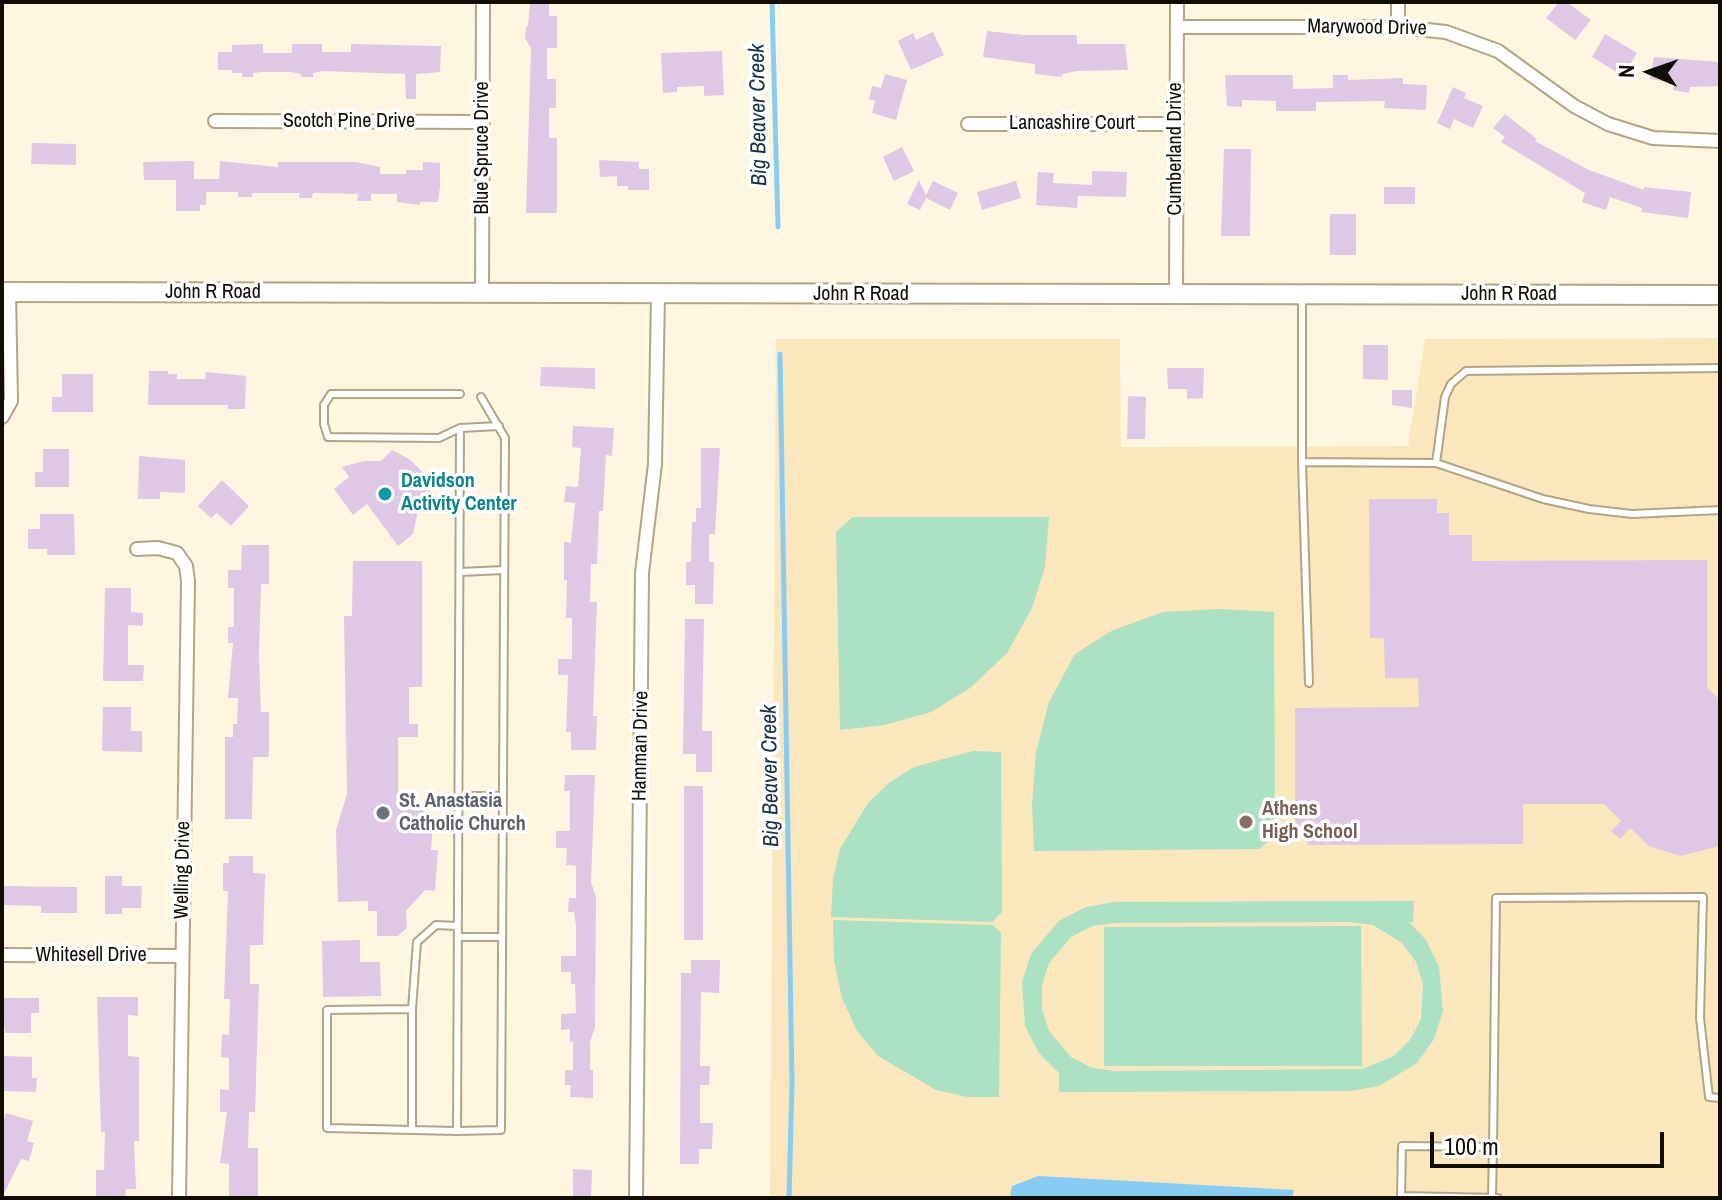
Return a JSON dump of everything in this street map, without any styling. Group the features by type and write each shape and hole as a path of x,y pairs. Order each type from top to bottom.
{"main road":[{"name":"John R Road","path":"6,292 1720,295"}],"street":[{"name":"Blue Spruce Drive","path":"482,294 483,2"},
{"name":"Cumberland Drive","path":"1176,295 1177,2"},
{"path":"1398,2 1398,27"},
{"name":"Marywood Drive","path":"1177,27 1398,27 1446,32 1481,43 1516,62 1574,106 1622,130 1653,138 1720,141"},
{"name":"Scotch Pine Drive","path":"215,121 483,122"},
{"name":"Lancashire Court","path":"968,124 1176,124"},
{"path":"2,417 11,401 6,292"},
{"name":"Hamman Drive","path":"636,1198 642,573 655,464 658,295"},
{"name":"Welling Drive","path":"137,549 169,549 182,558 188,581 179,1198"},
{"name":"Whitesell Drive","path":"2,955 181,956"}],"lane":[{"path":"1302,295 1302,462 1309,683"},
{"path":"1436,463 1445,397 1451,384 1466,371 1720,368"},
{"path":"460,394 331,394 324,405 328,437 439,438 460,428 499,426"},
{"path":"412,1009 327,1010 327,1128 501,1130 505,438 481,397"},
{"path":"457,1131 460,428"},
{"path":"1302,462 1436,463 1543,499 1589,509 1664,514 1720,510"},
{"path":"460,572 504,570"},
{"path":"459,796 503,796"},
{"path":"1493,1147 1402,1146 1401,1196 1495,1197 1496,898 1703,897 1700,1018 1709,1097 1720,1098"},
{"path":"412,1130 412,1009 417,942 436,925 458,926"},
{"path":"458,937 502,937"}],"shaded area":[{"name":"Athens High School","path":"1720,338 1720,1198 770,1198 776,339 1120,339 1121,447 1408,446 1425,339"}],"green space":[{"path":"853,517 1049,517 1045,567 1032,608 1007,653 970,688 931,712 885,725 840,730 836,532"},
{"path":"1220,609 1274,612 1275,836 1259,849 1034,851 1032,804 1036,752 1049,702 1075,654 1111,631 1163,612"},
{"path":"973,751 1001,752 1002,912 992,922 831,917 833,879 840,849 868,803 889,783 914,767"},
{"path":"1414,901 1413,922 1409,922 1426,940 1439,967 1443,1011 1434,1039 1417,1063 1379,1086 1350,1091 1059,1092 1059,1073 1039,1053 1025,1026 1022,982 1031,954 1059,921 1086,907 1115,902","holes":["1350,922 1373,925 1402,943 1416,962 1423,984 1421,1019 1410,1040 1394,1056 1362,1069 1115,1071 1092,1068 1071,1057 1049,1031 1042,1009 1042,985 1049,963 1071,937 1092,926 1115,923"]},
{"path":"833,920 993,925 1001,933 999,1097 968,1097 936,1090 878,1056 857,1031 842,998 834,960"},
{"path":"1361,926 1362,1066 1104,1066 1104,927"}],"water":[{"path":"1038,1176 1294,1190 1292,1198 1010,1198 1012,1186"}],"building":[{"path":"530,2 549,2 549,16 557,16 557,48 547,48 547,79 556,79 556,108 549,108 549,138 557,138 557,213 526,213 531,48 525,38"},
{"path":"1559,2 1567,2 1591,20 1575,40 1546,18"},
{"path":"987,31 1077,35 1077,44 1125,44 1128,70 1077,71 1062,74 1062,77 1035,74 1035,64 983,57"},
{"path":"933,32 944,55 911,70 898,41 913,33 916,40"},
{"path":"1605,34 1637,53 1623,76 1592,57"},
{"path":"263,44 263,53 292,53 292,44 322,44 322,52 351,52 351,44 441,46 440,72 416,74 416,99 406,99 405,74 322,71 313,73 313,77 301,77 301,74 292,72 262,72 253,73 253,77 242,77 242,73 232,73 232,70 218,70 218,52 232,52 232,45"},
{"path":"722,51 724,95 704,96 704,86 677,87 677,92 663,93 661,53"},
{"path":"1654,57 1720,62 1720,86 1690,87 1689,93 1673,90 1674,83 1650,79"},
{"path":"885,74 907,80 896,120 872,113 875,101 869,99 872,86 881,88"},
{"path":"1225,75 1293,75 1293,89 1333,88 1333,75 1348,75 1348,80 1403,78 1403,84 1427,85 1426,110 1384,108 1385,101 1316,102 1316,111 1276,111 1276,101 1242,100 1242,107 1227,106"},
{"path":"1453,87 1466,93 1464,98 1483,106 1473,128 1454,119 1450,129 1437,123"},
{"path":"1505,114 1537,139 1535,141 1589,170 1644,190 1644,187 1691,192 1688,218 1641,212 1642,208 1610,197 1606,210 1582,202 1585,193 1501,142 1505,137 1493,128"},
{"path":"32,143 76,144 76,165 31,164"},
{"path":"902,147 914,171 894,181 883,157"},
{"path":"1224,149 1251,149 1250,236 1221,236"},
{"path":"599,160 639,162 639,169 649,169 649,190 628,190 628,186 617,186 617,176 600,177"},
{"path":"194,161 194,179 219,179 220,161 278,167 278,162 356,162 380,167 380,174 406,174 406,170 423,170 423,162 440,163 438,202 420,202 420,205 397,202 397,194 371,194 371,201 357,201 358,194 313,193 312,198 299,198 299,193 252,193 252,197 238,197 238,192 206,192 206,205 200,205 200,211 176,211 176,180 144,180 143,162"},
{"path":"1092,171 1127,172 1126,197 1078,196 1077,208 1036,205 1038,172 1054,173 1053,183 1092,185"},
{"path":"919,180 926,195 933,181 958,193 950,210 926,198 920,210 907,204"},
{"path":"1016,181 1021,198 982,210 977,192"},
{"path":"1384,187 1415,187 1415,204 1384,204"},
{"path":"1330,214 1356,214 1356,255 1330,255"},
{"path":"1363,345 1388,345 1388,380 1363,379"},
{"path":"541,367 595,368 595,389 540,386"},
{"path":"1167,368 1204,368 1203,398 1187,399 1187,389 1168,389"},
{"path":"149,371 168,371 168,374 177,374 177,379 205,379 206,372 246,376 245,409 228,409 228,405 148,405"},
{"path":"62,374 93,374 93,412 52,412 52,397 62,397"},
{"path":"1392,390 1412,390 1412,408 1392,405"},
{"path":"1128,396 1146,397 1145,439 1127,439"},
{"path":"573,426 614,428 612,456 606,455 603,511 599,511 597,564 591,564 590,602 597,602 593,716 597,716 596,750 571,750 571,732 566,732 568,675 558,675 558,659 572,659 572,618 566,618 564,542 571,543 575,503 564,502 566,486 578,487 581,448 572,447"},
{"path":"701,448 720,448 715,534 709,534 709,562 714,562 713,604 695,604 695,585 686,585 686,562 691,562 692,522 696,522 696,508 701,508"},
{"path":"43,449 69,449 69,487 35,487 35,472 43,472"},
{"name":"Davidson Activity Center","path":"392,450 409,459 425,474 434,500 431,512 418,510 413,534 398,546 367,504 353,515 334,489 349,477 342,467 364,461 381,461"},
{"path":"139,456 185,460 185,493 160,492 160,499 138,499"},
{"path":"222,480 249,506 231,526 217,513 211,518 198,506"},
{"path":"1369,499 1437,499 1437,513 1449,513 1449,535 1472,535 1472,561 1707,560 1707,688 1720,700 1720,846 1680,856 1649,846 1630,828 1620,839 1611,831 1621,821 1604,804 1523,804 1523,844 1307,845 1307,826 1295,827 1295,708 1419,707 1418,678 1385,678 1384,638 1370,638"},
{"path":"40,514 74,514 75,555 47,555 47,549 28,549 28,529 40,529"},
{"path":"242,545 269,545 269,584 261,584 259,656 261,712 269,712 269,757 253,757 252,819 225,819 225,737 233,737 238,698 228,698 233,643 228,643 228,627 234,627 234,588 228,588 228,570 241,570"},
{"name":"St. Anastasia Catholic Church","path":"353,561 422,561 422,687 409,687 409,724 418,724 418,737 398,737 398,806 418,806 433,820 431,850 438,850 435,891 425,890 406,911 407,928 398,936 377,936 377,911 368,911 368,901 338,902 336,830 347,794 344,616 352,616"},
{"path":"105,588 131,588 131,612 143,613 143,626 128,625 128,665 144,665 143,681 103,681"},
{"path":"685,619 704,619 702,731 712,731 712,772 696,772 696,754 683,754"},
{"path":"103,707 131,707 131,731 142,731 142,752 102,751"},
{"path":"565,775 595,775 591,882 596,897 595,1027 590,1042 593,1098 570,1097 571,1085 565,1085 565,1070 573,1070 573,1042 570,1042 570,1029 561,1030 561,1014 576,1013 575,984 571,984 571,972 561,972 561,956 576,956 574,912 568,912 569,898 576,898 576,866 566,865 567,848 556,848 556,831 570,831 570,791 564,791"},
{"path":"684,786 703,786 703,940 684,940"},
{"path":"229,856 253,856 253,873 265,874 263,945 250,945 250,984 259,984 255,1112 249,1112 248,1148 258,1148 258,1198 229,1198 229,1164 220,1163 227,1112 220,1112 220,1089 229,1090 229,1058 221,1057 222,1034 229,1035 230,999 224,999 228,891 223,891 223,863 229,863"},
{"path":"105,876 122,876 122,886 142,886 141,908 122,908 122,914 105,914"},
{"path":"2,886 77,887 77,913 41,913 41,906 2,905"},
{"path":"360,940 360,962 380,962 381,996 323,997 322,941"},
{"path":"691,960 720,960 719,993 701,992 700,1066 710,1066 709,1085 700,1085 700,1123 713,1123 712,1149 699,1149 699,1164 680,1164 681,973 691,973"},
{"path":"97,997 138,997 138,1016 128,1015 128,1056 139,1057 139,1141 134,1141 136,1189 126,1189 125,1198 96,1198 96,1170 104,1170 105,1132 101,1132"},
{"path":"2,998 39,998 39,1013 31,1013 31,1033 5,1033"},
{"path":"4,1056 32,1057 32,1078 37,1078 36,1092 2,1091"},
{"path":"6,1113 33,1121 27,1141 34,1143 29,1161 21,1159 2,1198 2,1125"},
{"path":"573,1169 592,1170 591,1198 573,1198"}],"waterway":[{"name":"Big Beaver Creek","path":"772,2 778,227"},
{"name":"Big Beaver Creek","path":"780,354 792,1084 789,1198"}],"place":[{"name":"Davidson Activity Center","path":"385,494"},
{"name":"St. Anastasia Catholic Church","path":"383,813"},
{"name":"Athens High School","path":"1246,822"}]}
